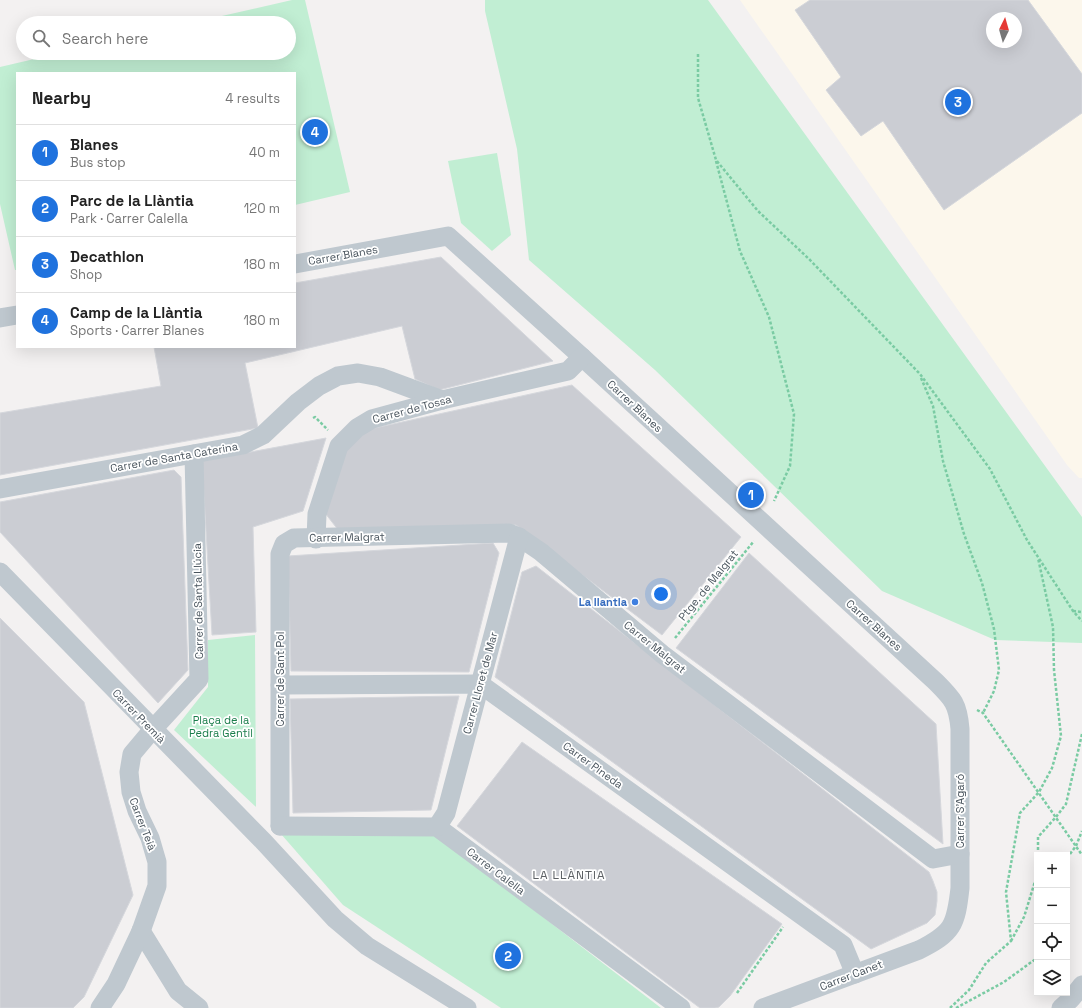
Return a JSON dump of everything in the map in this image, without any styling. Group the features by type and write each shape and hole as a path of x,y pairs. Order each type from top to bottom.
{"street":[{"name":"Carrer Blanes","path":"296,264 448,236 936,682"},
{"path":"0,318 16,315"},
{"name":"Carrer de Tossa","path":"316,538 317,514 339,446 357,428 372,419 442,400 568,371 582,357"},
{"name":"Carrer de Santa Caterina","path":"0,489 243,445 263,435 298,402 318,386 338,376 358,373 380,377 442,400"},
{"name":"Carrer de Santa Llúcia","path":"153,729 199,679 194,454"},
{"name":"Carrer Malgrat","path":"294,538 508,533 519,537 541,552 662,654 932,859 960,854"},
{"name":"Carrer Lloret de Mar","path":"437,827 446,813 519,537"},
{"name":"Carrer de Sant Pol","path":"280,826 280,554 284,544 294,538"},
{"name":"Carrer Premià","path":"0,572 264,842"},
{"name":"Carrer S'Agaró","path":"936,682 950,696 958,712 960,729 960,888 957,912 951,928 938,940"},
{"path":"280,685 480,684"},
{"name":"Carrer Pineda","path":"480,684 843,945 855,974"},
{"name":"Carrer Teià","path":"100,1008 116,984 141,931 157,886 158,862 150,838 137,811 131,792 129,772 132,754 153,729"},
{"path":"437,827 280,826 264,842 335,919 367,946 467,1008"},
{"name":"Carrer Calella","path":"437,827 681,1008"},
{"path":"141,931 178,992 199,1008"},
{"name":"Carrer Canet","path":"763,1008 919,950 938,940"},
{"path":"1060,1008 1071,999 1082,985"}],"path":[{"path":"698,54 698,98 740,250 769,317 794,414 790,466 774,500"},
{"path":"716,160 758,211 809,259 920,374 990,469 1028,540 1073,610 1082,621"},
{"path":"920,374 933,406 943,461 964,534 982,583 995,636 999,670 994,691 983,713"},
{"path":"310,420 315,417 331,434"},
{"name":"Ptge. de Malgrat","path":"662,654 765,526"},
{"path":"1011,941 1006,892 1020,813 1039,792 1052,768 1061,736 1054,670 1053,627 1038,556"},
{"path":"1073,610 1082,612"},
{"path":"950,696 983,713 1082,855"},
{"path":"1038,852 1038,837 1066,804 1082,734"},
{"path":"1070,854 1076,846 1082,831"},
{"path":"950,1008 969,990 986,962 1011,941 1024,917 1034,885"},
{"path":"737,992 784,927"},
{"path":"956,1008 1004,982 1034,960"}],"shaded area":[{"path":"740,0 1082,0 1082,478 1079,478 1067,465"}],"green space":[{"path":"292,0 305,0 350,192 296,205 296,72 16,72 15,270 0,204 0,67 30,60 296,60 296,16 222,16"},
{"path":"485,0 708,0 1082,517 1082,643 995,640 882,591 655,370 529,260 517,149 485,11"},
{"path":"497,153 511,235 492,251 461,223 448,161"},
{"name":"Plaça de la Pedra Gentil","path":"255,635 256,807 174,730 208,687 208,640"},
{"path":"433,832 661,1008 501,1008 343,905 281,834"}],"building":[{"path":"810,0 1028,0 1082,74 1082,113 944,210 883,121 861,136 826,90 841,77 795,10"},
{"path":"441,257 553,361 439,390 415,379 402,326 245,363 258,428 0,475 0,413 161,386 154,348 296,348 296,283"},
{"path":"572,385 741,537 662,635 516,525 339,531 325,513 345,449 370,429"},
{"path":"326,438 303,511 253,527 256,632 212,635 202,461"},
{"path":"174,470 181,477 188,670 158,703 0,532 0,502"},
{"path":"493,543 499,553 469,672 291,671 288,556"},
{"path":"749,553 936,724 943,844 676,648"},
{"path":"536,566 929,872 937,892 935,915 927,923 871,949 495,677 522,572"},
{"path":"0,618 84,702 133,895 84,997 73,1008 0,1008"},
{"path":"459,696 431,810 293,813 290,699"},
{"path":"522,742 782,924 730,996 719,1007 700,1008 457,826"}],"place":[{"name":"Decathlon","path":"958,102"},
{"name":"Camp de la Llàntia","path":"315,132"},
{"name":"Blanes","path":"751,495"},
{"name":"La llantia","path":"635,602"},
{"name":"Parc de la Llàntia","path":"508,956"}],"district":[{"name":"LA LLÀNTIA","path":"569,875"}]}
